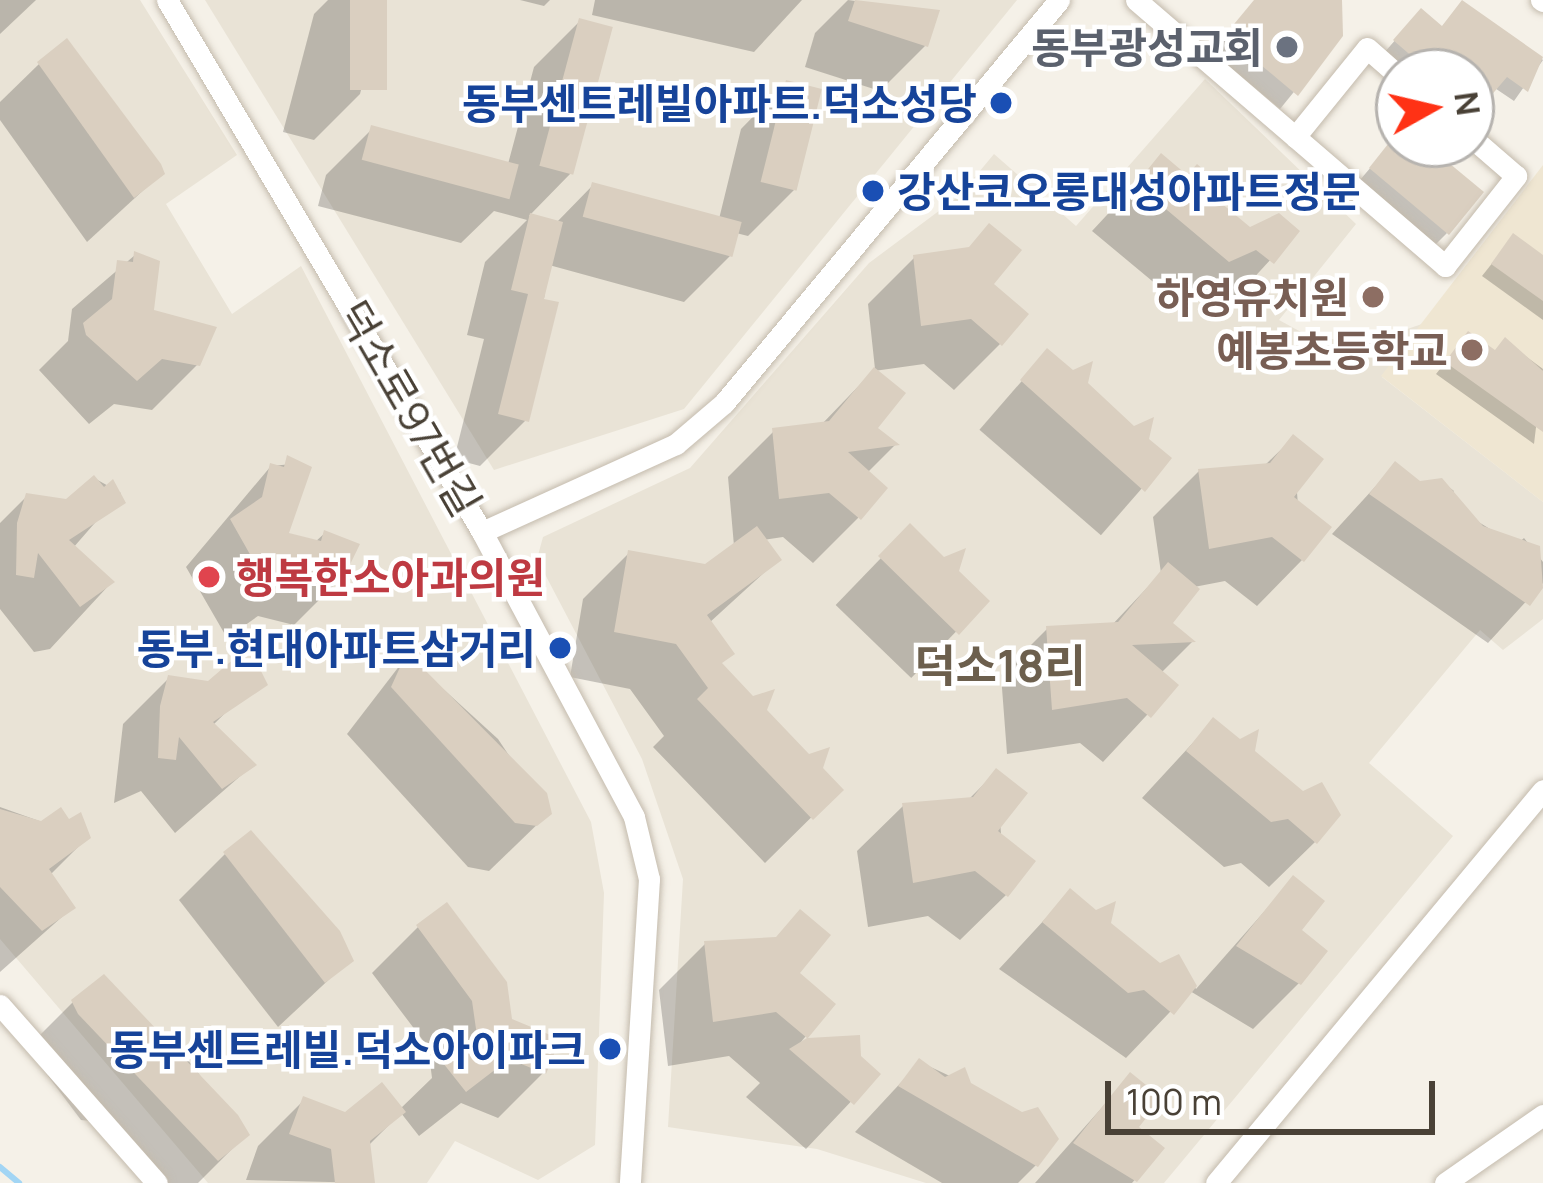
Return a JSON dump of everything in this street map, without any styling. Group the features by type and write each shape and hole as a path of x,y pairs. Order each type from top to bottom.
{"street":[{"name":"덕소로97번길","path":"167,0 482,532 612,764 649,879 631,1183"},
{"path":"482,532 676,444 724,403 1059,0"},
{"path":"1136,0 1445,266 1516,176 1495,158"},
{"path":"1295,137 1367,48 1375,55"},
{"path":"1216,1183 1543,790"},
{"path":"0,1005 157,1183"},
{"path":"1445,1183 1543,1114"}],"shaded area":[{"path":"0,0 140,0 237,155 166,204 232,314 301,266 591,822 604,893 595,1145 538,1180 455,1141 427,1183 208,1183 0,939"},
{"path":"205,0 1017,0 684,409 494,470"},
{"path":"1205,79 1356,224 1279,320 1312,338 1372,341 1422,324 1382,377 1543,502 1543,619 1503,650 1480,630 1369,763 1453,836 1164,1183 926,1183 817,1149 668,1127 683,879 642,759 537,559 543,537 690,468 869,263 959,196 994,154 1076,226"},
{"name":"예봉초등학교","path":"1543,165 1543,502 1381,376"}],"building":[{"path":"350,0 387,0 387,90 350,90"},
{"path":"855,0 940,10 928,47 848,21"},
{"name":"동부광성교회","path":"1254,0 1342,0 1343,36 1298,96 1225,35"},
{"path":"1462,0 1543,57 1528,92 1507,77 1495,91 1495,48 1402,48 1393,40 1421,8 1442,26"},
{"path":"579,18 613,27 573,175 539,166"},
{"path":"67,38 161,164 165,174 134,198 37,62"},
{"path":"786,80 822,89 796,191 761,182"},
{"path":"371,125 519,165 509,199 362,160"},
{"path":"1161,153 1187,175 1197,164 1212,177 1203,188 1250,227 1279,213 1300,231 1274,264 1256,250 1229,262 1136,184"},
{"path":"1375,160 1375,168 1455,168 1484,192 1449,235 1369,168"},
{"path":"592,182 742,222 732,257 583,217"},
{"path":"530,213 563,222 544,299 559,302 529,422 498,414 528,294 511,290"},
{"path":"989,223 1022,250 994,284 1029,314 1002,346 971,319 921,326 913,255 969,247"},
{"path":"1513,233 1543,255 1543,301 1491,264"},
{"path":"134,251 160,261 154,310 217,327 200,366 162,359 137,381 86,335 83,323 112,299 117,260 133,262"},
{"path":"1468,331 1495,350 1505,337 1543,371 1543,432 1445,362"},
{"path":"1047,348 1073,370 1093,361 1088,383 1134,426 1154,417 1149,439 1172,458 1145,492 1020,380"},
{"path":"874,367 906,393 878,428 900,445 848,452 888,488 861,520 829,493 779,499 772,428 829,421"},
{"path":"1293,434 1324,459 1294,497 1332,527 1304,562 1272,537 1209,549 1198,469 1270,463"},
{"path":"287,455 312,467 289,533 321,541 324,530 360,544 342,581 307,572 273,595 230,519 262,497 270,463 284,467"},
{"path":"1395,461 1420,481 1442,478 1483,526 1540,546 1543,588 1530,606 1369,494"},
{"path":"94,475 104,487 113,479 126,503 69,540 115,582 80,607 38,553 34,578 16,575 17,523 26,493 66,499"},
{"path":"910,523 944,557 966,548 959,571 990,601 959,635 878,556"},
{"path":"757,526 782,560 707,615 735,654 722,663 753,696 775,689 767,710 809,754 830,747 823,768 844,790 813,820 697,699 708,688 676,644 614,632 628,550 705,564"},
{"path":"1168,562 1200,589 1173,623 1196,642 1132,645 1179,685 1151,718 1127,698 1052,710 1046,626 1118,622"},
{"path":"407,652 547,793 552,814 537,826 515,823 391,687"},
{"path":"236,657 247,669 256,661 268,685 213,722 257,765 222,789 179,737 176,760 158,758 160,706 168,675 208,681"},
{"path":"1213,717 1240,739 1259,729 1255,751 1303,791 1322,782 1341,815 1317,844 1288,819 1271,822 1186,751"},
{"path":"996,768 1028,793 998,831 1036,861 1008,897 975,871 913,883 902,803 973,797"},
{"path":"61,807 69,819 81,812 91,838 49,869 76,908 42,931 0,887 0,809 41,821"},
{"path":"251,830 340,931 354,961 325,983 223,852"},
{"path":"1293,875 1325,901 1302,930 1328,951 1301,985 1236,946"},
{"path":"1070,888 1096,910 1116,901 1111,923 1160,963 1179,954 1197,986 1174,1015 1144,990 1128,993 1042,922"},
{"path":"447,902 507,982 512,1019 560,1039 546,1074 509,1059 466,1092 443,1063 477,1036 472,1001 416,925"},
{"path":"800,909 831,935 800,973 836,1004 808,1038 860,1035 861,1056 881,1074 854,1105 789,1049 807,1038 776,1012 713,1022 704,941 776,937"},
{"path":"104,974 238,1115 250,1135 218,1161 78,1014 71,1000"},
{"path":"919,1058 945,1077 965,1067 971,1083 1022,1112 1038,1107 1059,1139 1038,1167 898,1086"},
{"path":"1130,1072 1162,1098 1139,1127 1165,1148 1137,1182 1073,1143"},
{"path":"382,1082 406,1112 370,1141 375,1183 335,1183 331,1149 289,1134 303,1096 345,1112"}],"waterway":[{"path":"0,1167 19,1183"}],"place":[{"name":"동부광성교회","path":"1287,47"},
{"name":"동부센트레빌아파트.덕소성당","path":"1001,103"},
{"name":"강산코오롱대성아파트정문","path":"873,191"},
{"name":"하영유치원","path":"1373,297"},
{"name":"예봉초등학교","path":"1472,350"},
{"name":"행복한소아과의원","path":"209,577"},
{"name":"동부.현대아파트삼거리","path":"560,648"},
{"name":"동부센트레빌.덕소아이파크","path":"610,1049"}],"district":[{"name":"덕소18리","path":"1000,666"}]}
